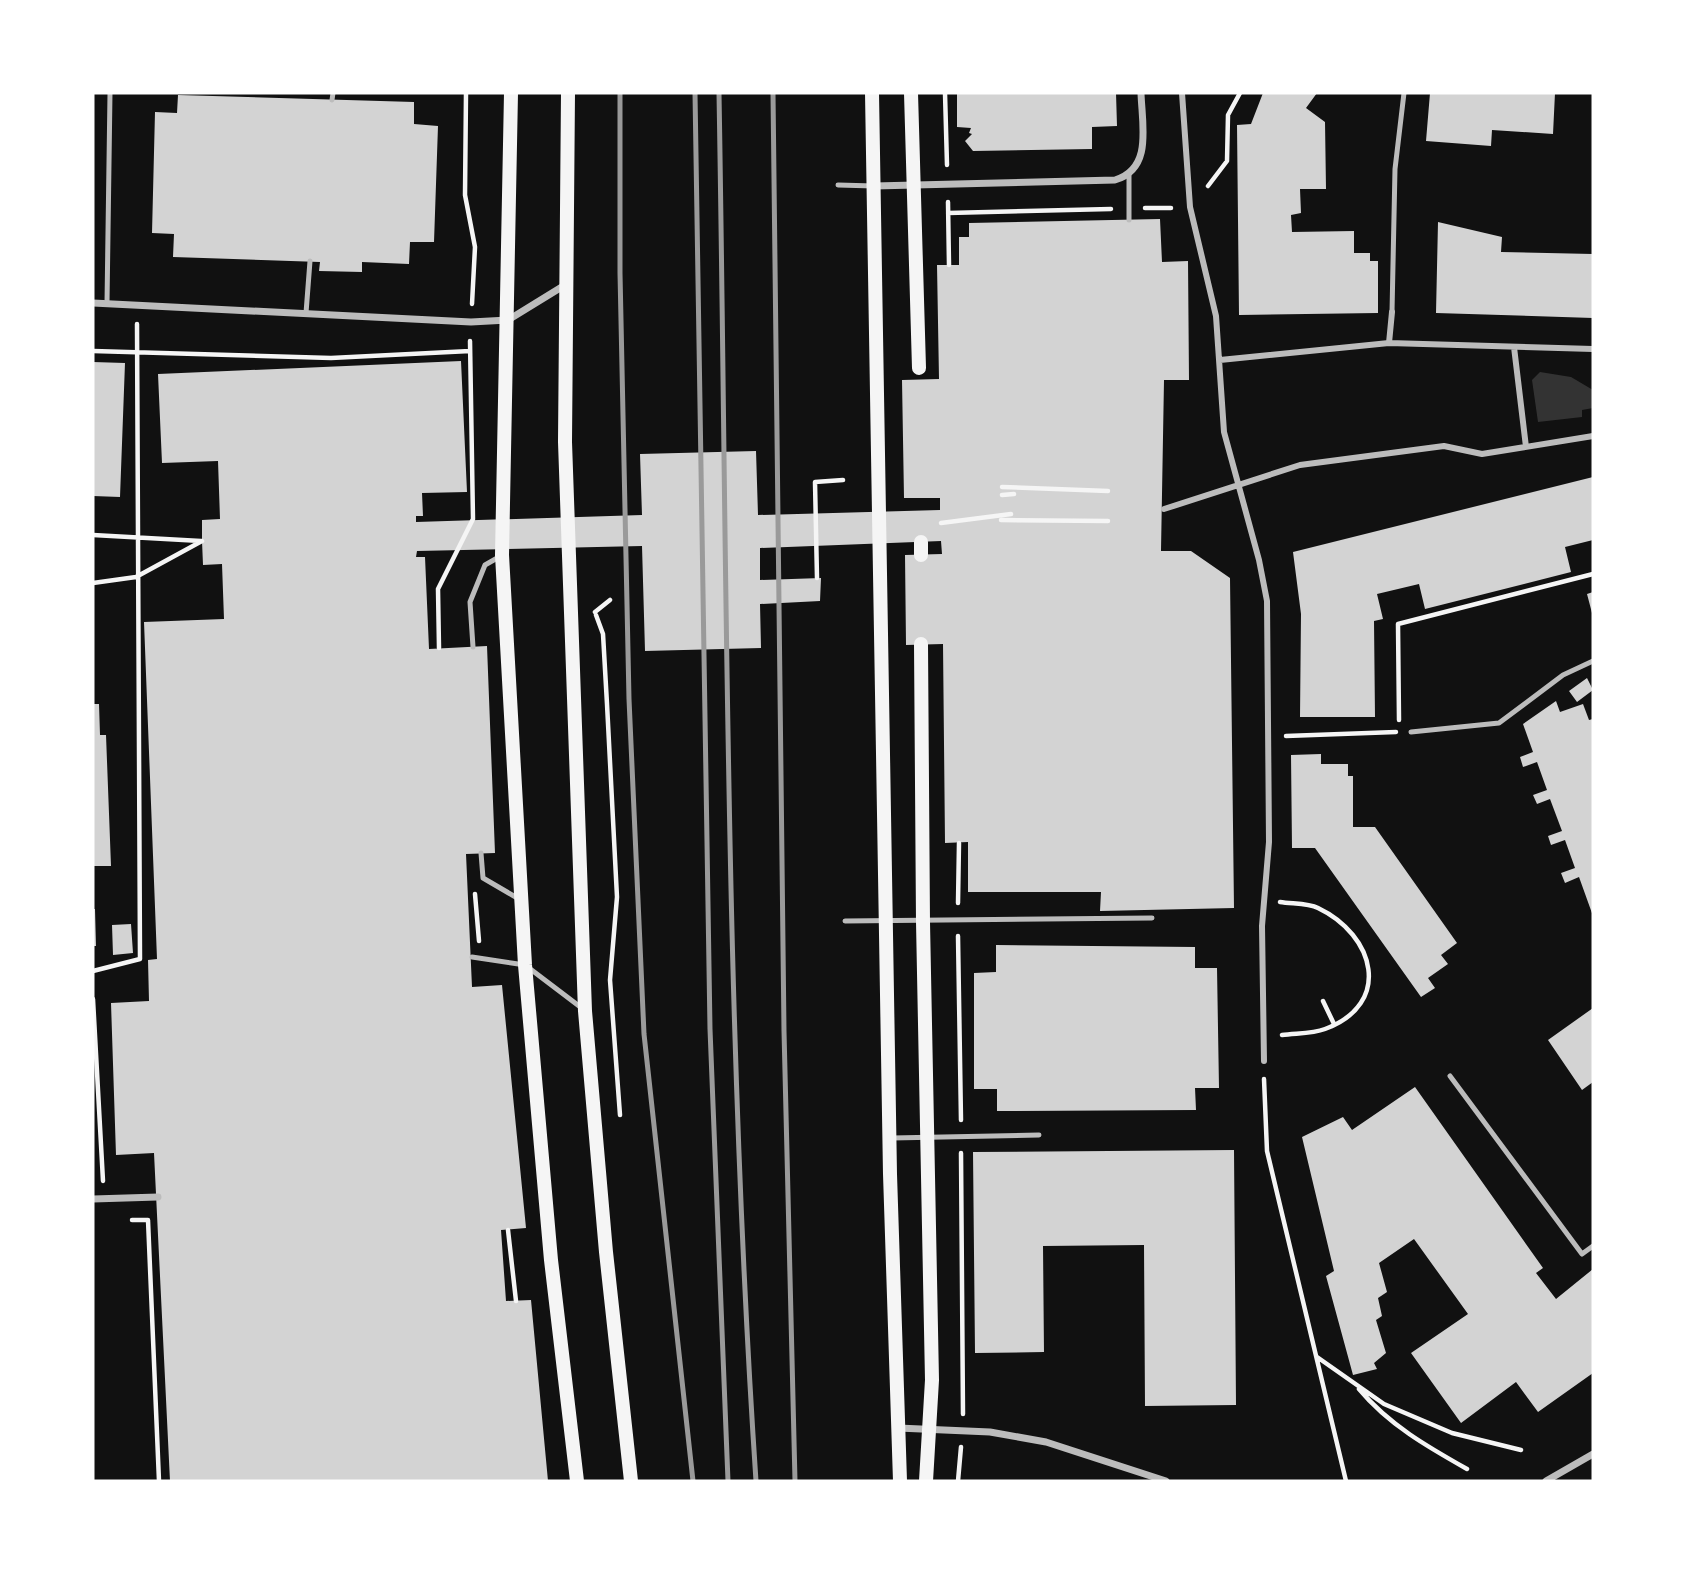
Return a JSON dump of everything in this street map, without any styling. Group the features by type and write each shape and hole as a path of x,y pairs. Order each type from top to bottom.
{"main road":[{"path":"511,93 502,555 525,965 551,1260 577,1481"},
{"path":"872,93 889,1138 900,1481"},
{"path":"911,93 919,368"},
{"path":"567,94 565,442 585,1011 606,1252 631,1481"},
{"path":"921,644 923,922 932,1380 926,1481"}],"street":[{"path":"874,186 1115,180 1129,176 1138,166 1143,150 1141,93"},
{"path":"1182,93 1190,207 1216,316 1224,432 1267,601 1269,842 1264,900 1264,1061"},
{"path":"93,303 471,322 508,320 566,284"},
{"path":"1389,343 1392,312"},
{"path":"1220,360 1389,343 1593,349"},
{"path":"1514,347 1526,447"},
{"path":"1164,509 1300,465 1444,446 1482,454 1593,436"},
{"path":"93,1199 158,1197"},
{"path":"897,1428 990,1432 1046,1442 1167,1481"},
{"path":"1546,1481 1593,1454"}],"lane":[{"path":"107,303 110,93"},
{"path":"1392,312 1395,169 1404,93"},
{"path":"1129,176 1129,220"},
{"path":"838,185 874,186"},
{"path":"306,313 310,261"},
{"path":"473,647 470,603 485,565 502,555"},
{"path":"1411,732 1499,723 1563,675 1593,661"},
{"path":"481,853 483,878 521,901"},
{"path":"845,922 1152,918"},
{"path":"472,957 525,965 585,1011"},
{"path":"1450,1076 1582,1254 1593,1246"},
{"path":"889,1138 1039,1135"}],"path":[{"path":"439,648 438,589 473,519 470,351 475,247 465,195 466,93"},
{"path":"945,93 947,170"},
{"path":"948,213 1190,207 1227,161 1228,115 1240,93"},
{"path":"947,196 949,265"},
{"path":"93,971 140,959 136,577 137,326"},
{"path":"93,351 331,358 470,351"},
{"path":"817,578 815,482 843,480"},
{"path":"1002,488 1108,491"},
{"path":"1002,495 1014,495"},
{"path":"941,523 1011,514"},
{"path":"1001,520 1108,522"},
{"path":"93,535 202,541 136,577 93,583"},
{"path":"1267,736 1399,732 1398,624 1593,574"},
{"path":"610,600 595,612 603,634 617,897 610,980 621,1128"},
{"path":"958,922 959,843"},
{"path":"474,890 480,957"},
{"path":"1263,1037 1324,1030 1350,1016 1365,1001 1370,986 1367,960 1346,930 1317,907 1264,900"},
{"path":"93,999 103,1199"},
{"path":"1323,1001 1334,1024"},
{"path":"1264,1061 1267,1151 1346,1481"},
{"path":"148,1220 159,1481"},
{"path":"508,1230 516,1301"},
{"path":"1317,1357 1384,1404 1452,1433 1521,1450"},
{"path":"1354,1383 1378,1412 1425,1446 1467,1469"}],"shaded area":[{"path":"1540,372 1571,377 1593,390 1593,408 1582,410 1582,417 1538,422 1532,380"}],"building":[{"path":"957,93 1116,93 1117,126 1092,127 1092,149 973,151 965,141 972,134 969,133 971,128 957,127"},
{"path":"1263,93 1317,93 1306,108 1325,122 1326,189 1300,189 1301,213 1291,215 1292,232 1354,231 1354,253 1370,253 1370,261 1378,261 1378,313 1239,315 1237,125 1251,124"},
{"path":"1430,93 1555,93 1553,134 1492,130 1491,146 1426,141"},
{"path":"178,95 414,102 414,124 438,126 434,242 410,242 409,264 362,262 362,272 319,271 320,262 173,257 174,234 152,233 155,112 177,113"},
{"path":"1160,219 1162,262 1188,261 1189,380 1164,380 1161,551 1191,551 1230,578 1234,908 1100,911 1101,892 968,892 968,842 945,843 943,644 906,645 905,555 942,554 941,541 760,548 760,580 821,578 820,601 760,604 761,648 645,651 642,546 417,551 416,557 425,557 429,649 487,646 495,853 466,854 472,987 502,985 526,1228 501,1230 506,1301 531,1300 548,1481 170,1481 154,1153 116,1155 111,1003 149,1001 148,960 157,959 144,622 224,619 222,564 203,565 202,541 202,520 220,519 218,461 162,463 158,374 461,361 467,492 422,493 423,516 416,516 416,522 642,515 640,454 756,451 758,515 940,510 940,498 904,498 902,380 939,379 937,265 959,265 959,237 969,237 969,223"},
{"path":"1438,222 1502,237 1501,252 1593,254 1593,318 1436,313"},
{"path":"93,362 125,363 120,497 93,496"},
{"path":"1593,477 1593,540 1565,547 1571,572 1425,609 1419,584 1377,594 1383,619 1374,621 1375,717 1300,717 1301,614 1293,552"},
{"path":"1593,592 1593,613 1592,613 1587,594"},
{"path":"1587,678 1593,690 1577,702 1569,691"},
{"path":"1556,701 1560,712 1583,704 1589,720 1593,719 1593,916 1579,877 1565,883 1561,873 1575,868 1565,840 1551,845 1548,836 1562,831 1550,799 1537,804 1533,795 1547,790 1537,762 1523,767 1520,757 1533,752 1523,724"},
{"path":"93,704 99,704 100,735 106,735 111,866 93,866"},
{"path":"1321,754 1321,764 1348,764 1348,776 1353,776 1353,827 1375,827 1457,943 1441,955 1448,964 1428,978 1435,988 1421,997 1315,848 1292,848 1291,755"},
{"path":"95,909 96,946 93,946"},
{"path":"131,924 133,953 113,955 112,925"},
{"path":"996,945 1195,947 1195,968 1217,968 1219,1088 1195,1088 1196,1110 997,1111 997,1089 974,1089 974,973 996,972"},
{"path":"1593,1008 1593,1082 1582,1090 1548,1040"},
{"path":"1415,1087 1543,1268 1536,1273 1556,1299 1593,1269 1593,1373 1538,1412 1516,1382 1461,1423 1411,1353 1468,1314 1414,1239 1379,1263 1387,1292 1378,1298 1382,1316 1376,1320 1386,1353 1374,1363 1377,1369 1353,1375 1326,1276 1334,1271 1302,1137 1343,1117 1352,1130"},
{"path":"1234,1150 1236,1405 1145,1406 1144,1245 1043,1246 1044,1352 975,1353 973,1152"}],"railway":[{"path":"620,93 620,273 629,699 644,1034 693,1481"},
{"path":"695,93 710,1029 728,1481"},
{"path":"719,93 733,961 738,1135 756,1481"},
{"path":"773,93 784,1031 795,1481"}]}
